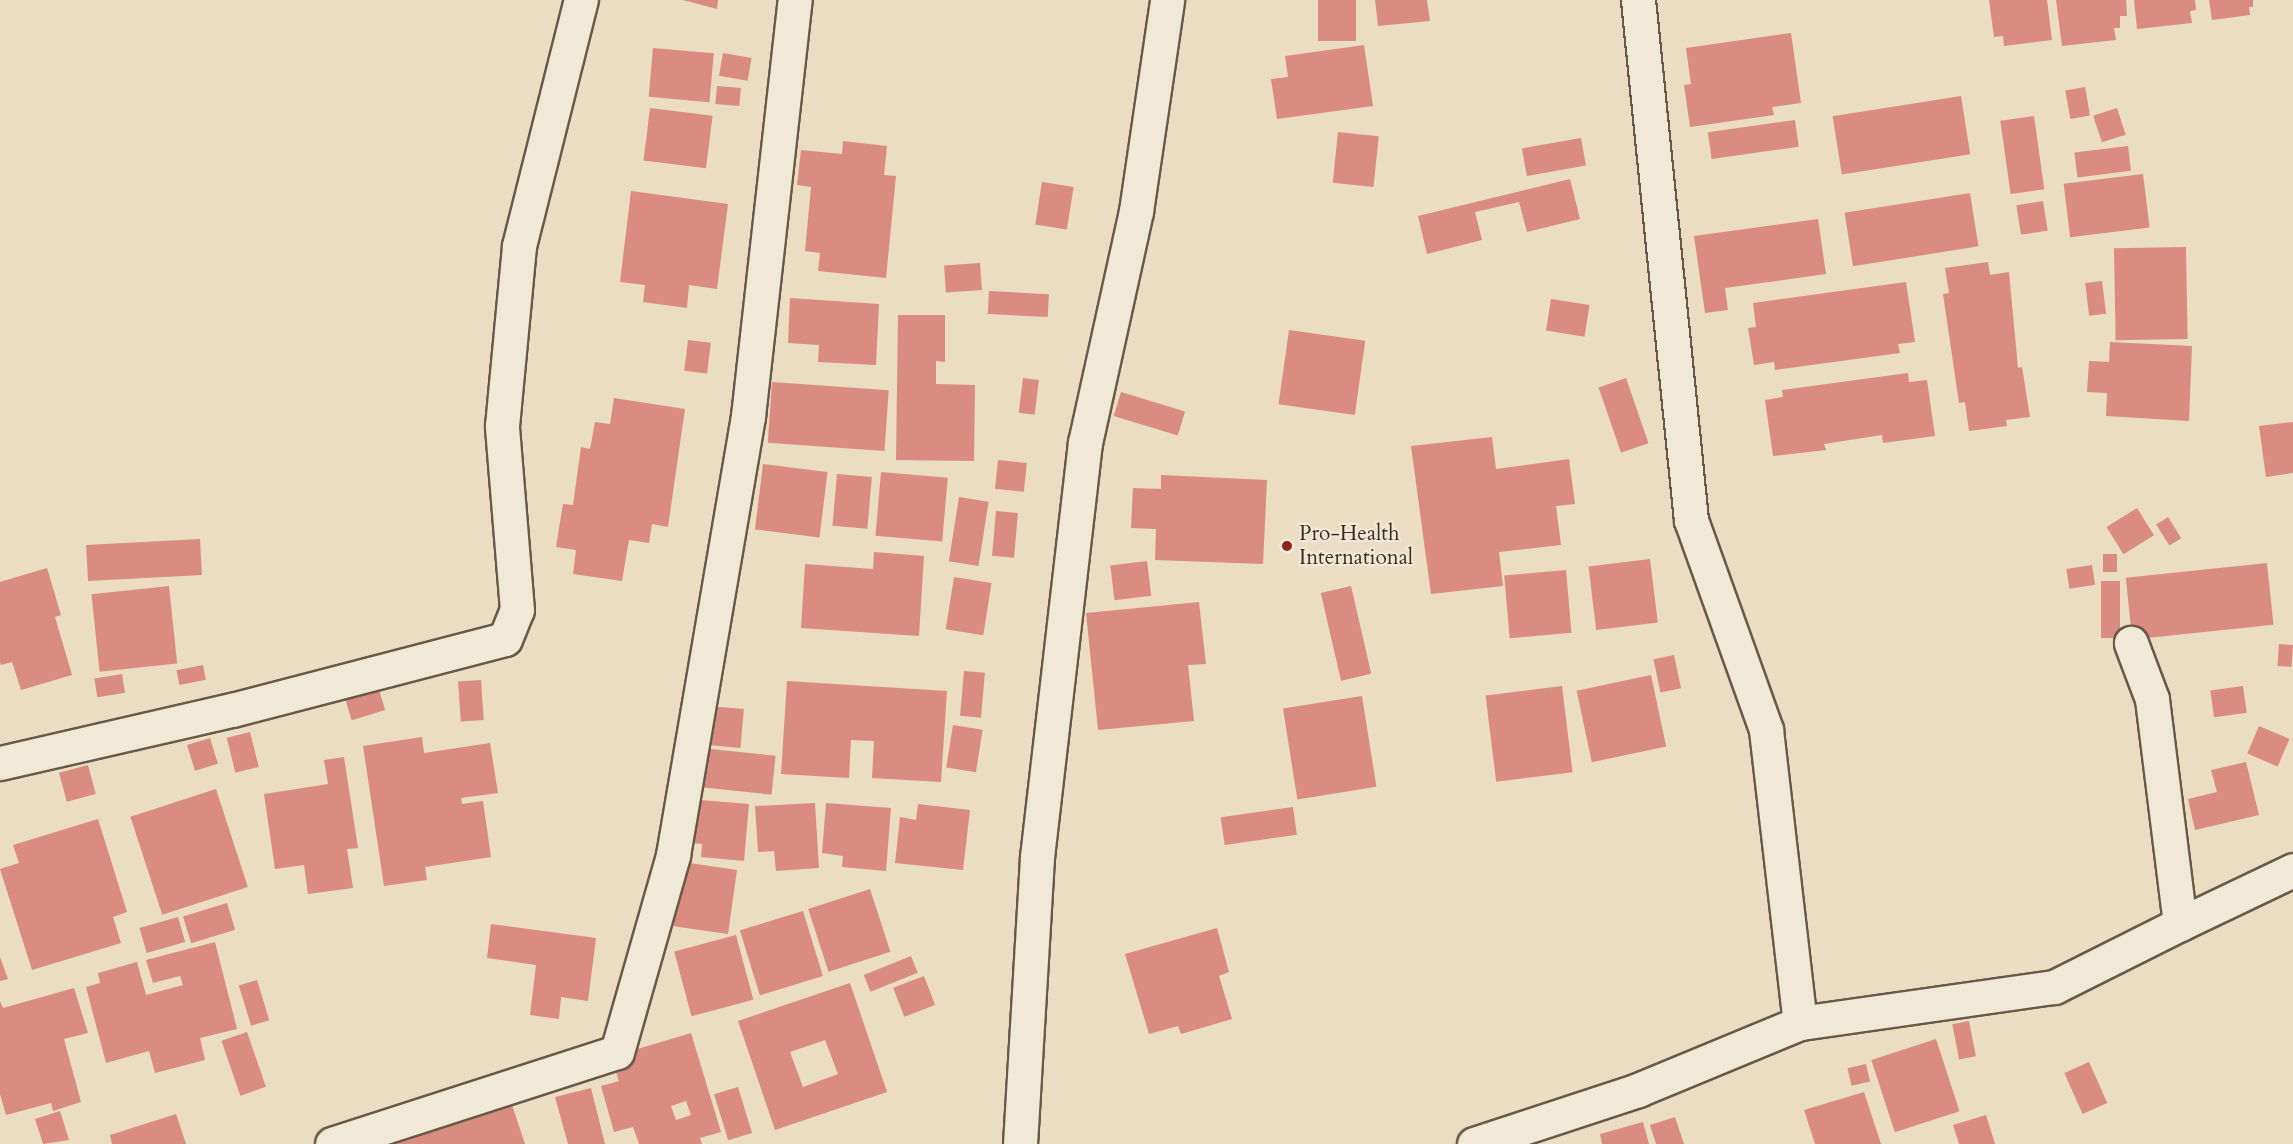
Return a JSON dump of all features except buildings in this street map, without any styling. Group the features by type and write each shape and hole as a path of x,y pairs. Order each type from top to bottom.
{"street":[{"path":"0,763 244,707 505,639 517,610 502,426 519,246 581,0"},
{"path":"332,1144 617,1052 673,855 747,428 795,0"},
{"path":"1020,1144 1037,857 1085,443 1136,211 1167,0"},
{"path":"1638,0 1691,520 1766,730 1800,1023"},
{"path":"2131,643 2152,699 2180,924"},
{"path":"1474,1144 1638,1090 1800,1023 2054,987 2293,870"}],"place":[{"name":"Pro-Health International","path":"1287,546"}]}
